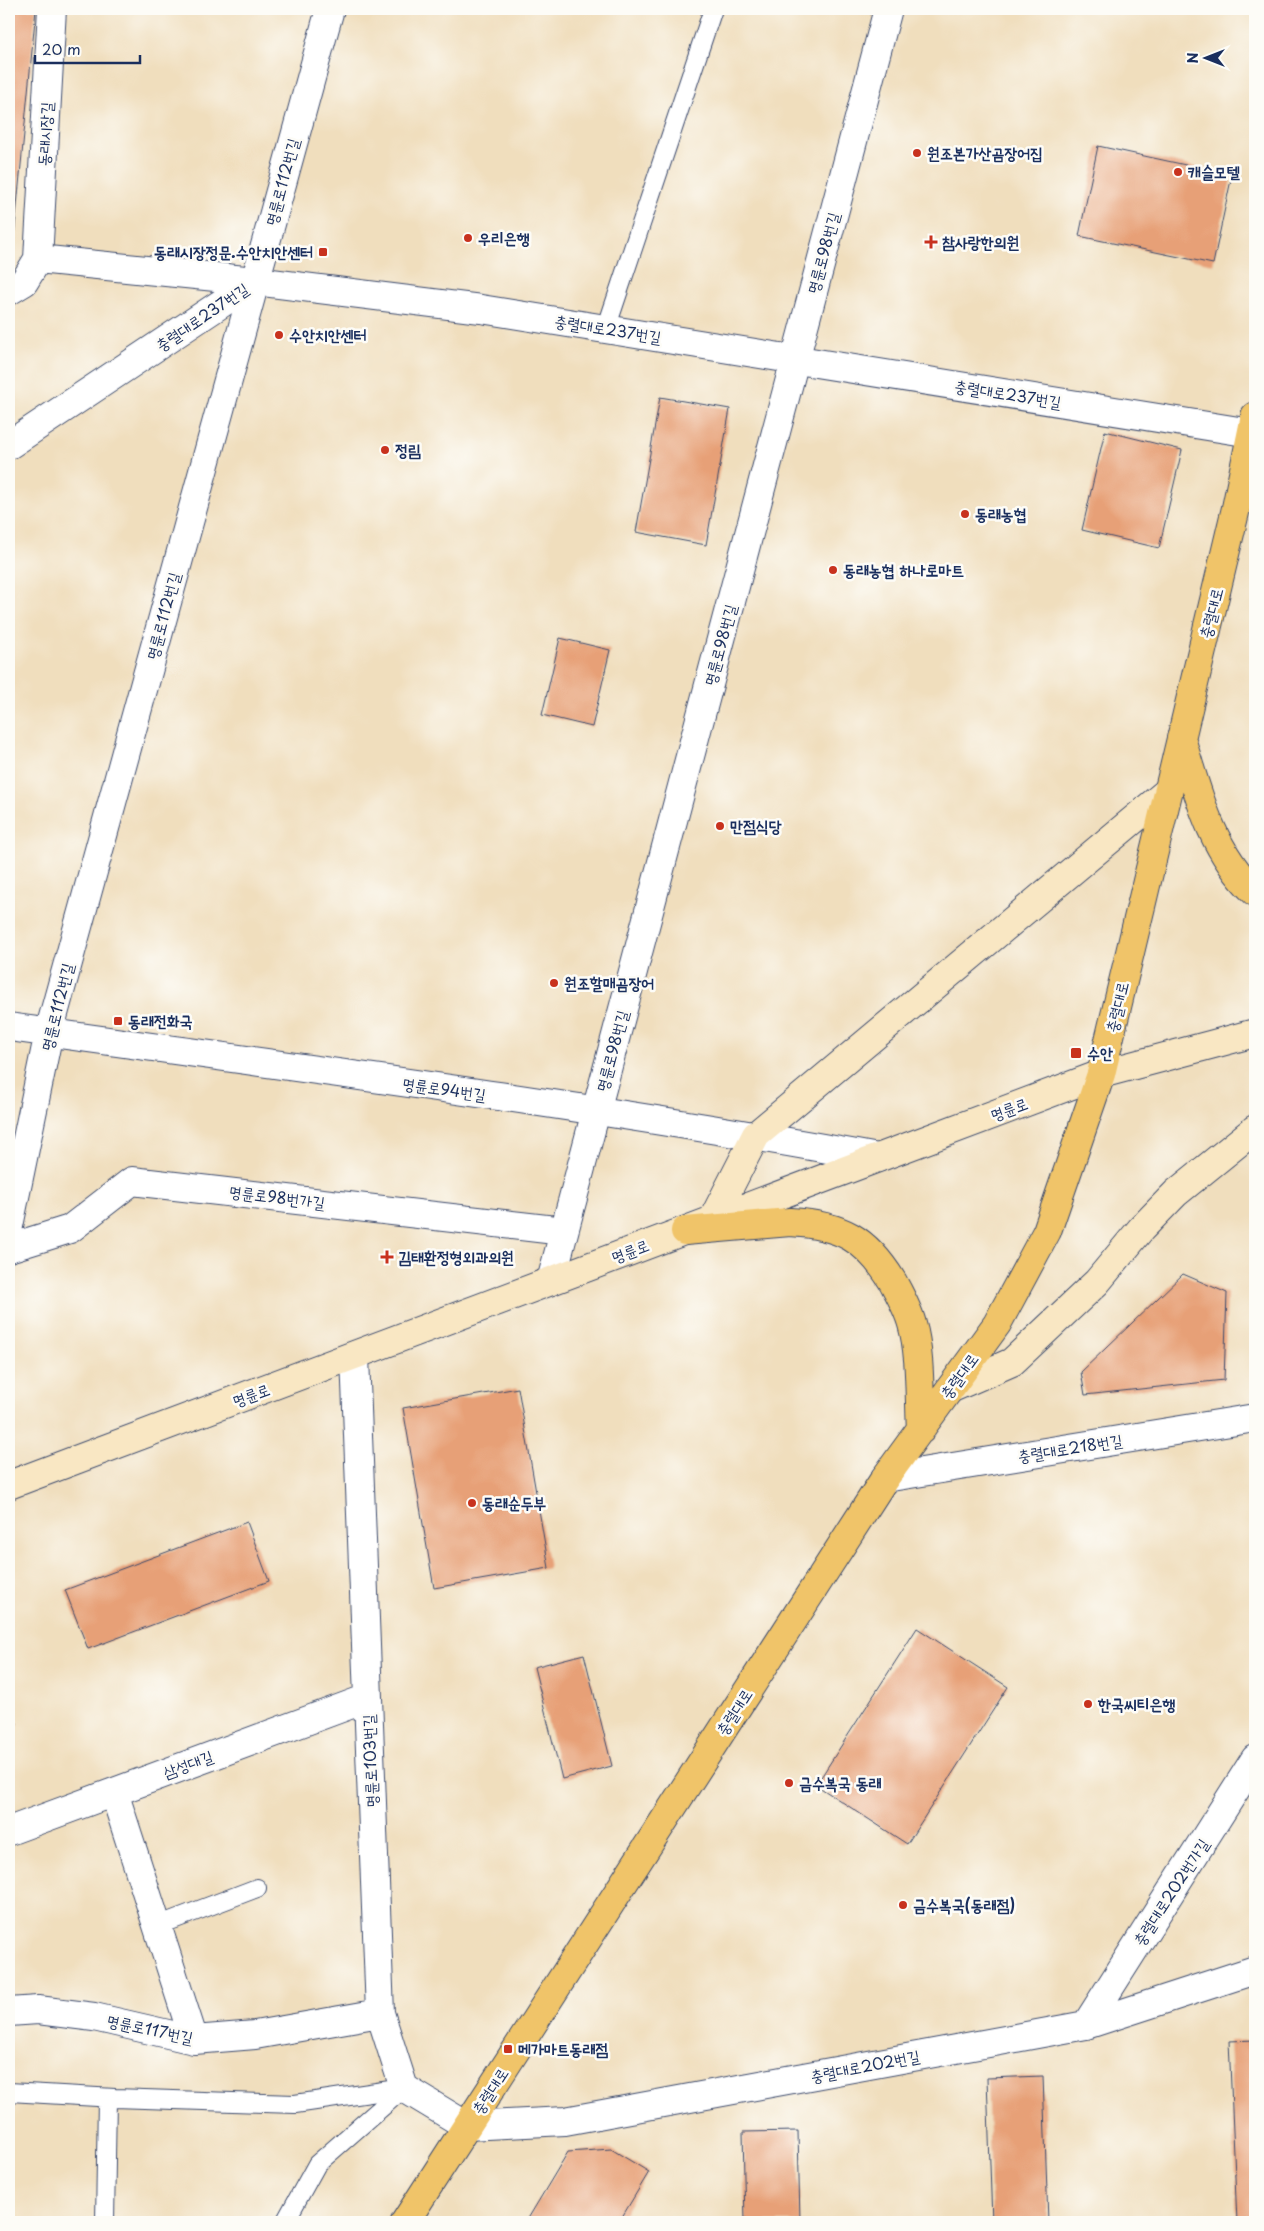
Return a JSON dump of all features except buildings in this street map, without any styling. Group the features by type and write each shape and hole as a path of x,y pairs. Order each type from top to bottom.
{"main road":[{"name":"충렬대로","path":"405,2222 885,1478 997,1324 1047,1231 1101,1074 1254,428"},
{"path":"1181,737 1212,834 1230,863 1255,892"},
{"path":"712,1221 756,1135 1168,791"},
{"name":"명륜로","path":"9,1485 1101,1074 1255,1033"},
{"path":"950,1389 1012,1362 1097,1282 1141,1229 1176,1193 1255,1130"},
{"path":"685,1231 790,1222 807,1223 826,1226 850,1236 869,1249 899,1292 912,1324 921,1430"}],"street":[{"name":"동래시장길","path":"9,292 24,282 38,259 52,9"},
{"name":"명륜로112번길","path":"9,1226 49,1032 330,9"},
{"name":"명륜로98번길","path":"551,1281 888,9"},
{"path":"38,259 255,281"},
{"name":"충렬대로237번길","path":"9,445 255,281 481,310 795,360 1254,428"},
{"name":"명륜로94번길","path":"9,1027 596,1110 756,1135 878,1158"},
{"name":"명륜로98번가길","path":"9,1248 70,1229 132,1180 564,1231"},
{"name":"명륜로103번길","path":"355,1356 380,2013 404,2088"},
{"name":"충렬대로218번길","path":"885,1478 1255,1418"},
{"name":"삼성대길","path":"9,1831 368,1698"},
{"name":"충렬대로202번가길","path":"1086,2024 1255,1759"},
{"path":"114,1792 194,2040"},
{"name":"충렬대로202번길","path":"467,2126 565,2121 1086,2024 1255,1970"},
{"name":"명륜로117번길","path":"9,2012 38,2010 94,2017 194,2040 255,2034 380,2013"},
{"path":"404,2088 467,2126"}],"lane":[{"path":"606,329 713,9"},
{"path":"157,1926 257,1888"},
{"path":"9,2092 107,2098 295,2104 404,2088"},
{"path":"284,2222 317,2164 404,2088"},
{"path":"105,2222 107,2098"}],"place":[{"name":"원조본가산곰장어집","path":"917,153"},
{"name":"캐슬모텔","path":"1178,172"},
{"name":"우리은행","path":"468,238"},
{"name":"참사랑한의원","path":"931,242"},
{"name":"동래시장정문.수안치안센터","path":"323,252"},
{"name":"수안치안센터","path":"279,335"},
{"name":"정림","path":"385,450"},
{"name":"동래농협","path":"965,514"},
{"name":"동래농협 하나로마트","path":"833,570"},
{"name":"만점식당","path":"720,826"},
{"name":"원조할매곰장어","path":"554,983"},
{"name":"동래전화국","path":"118,1021"},
{"name":"수안","path":"1076,1053"},
{"name":"김태환정형외과의원","path":"387,1257"},
{"name":"동래순두부","path":"472,1503"},
{"name":"한국씨티은행","path":"1088,1704"},
{"name":"금수복국 동래","path":"789,1783"},
{"name":"금수복국(동래점)","path":"903,1905"},
{"name":"메가마트동래점","path":"508,2049"}]}
